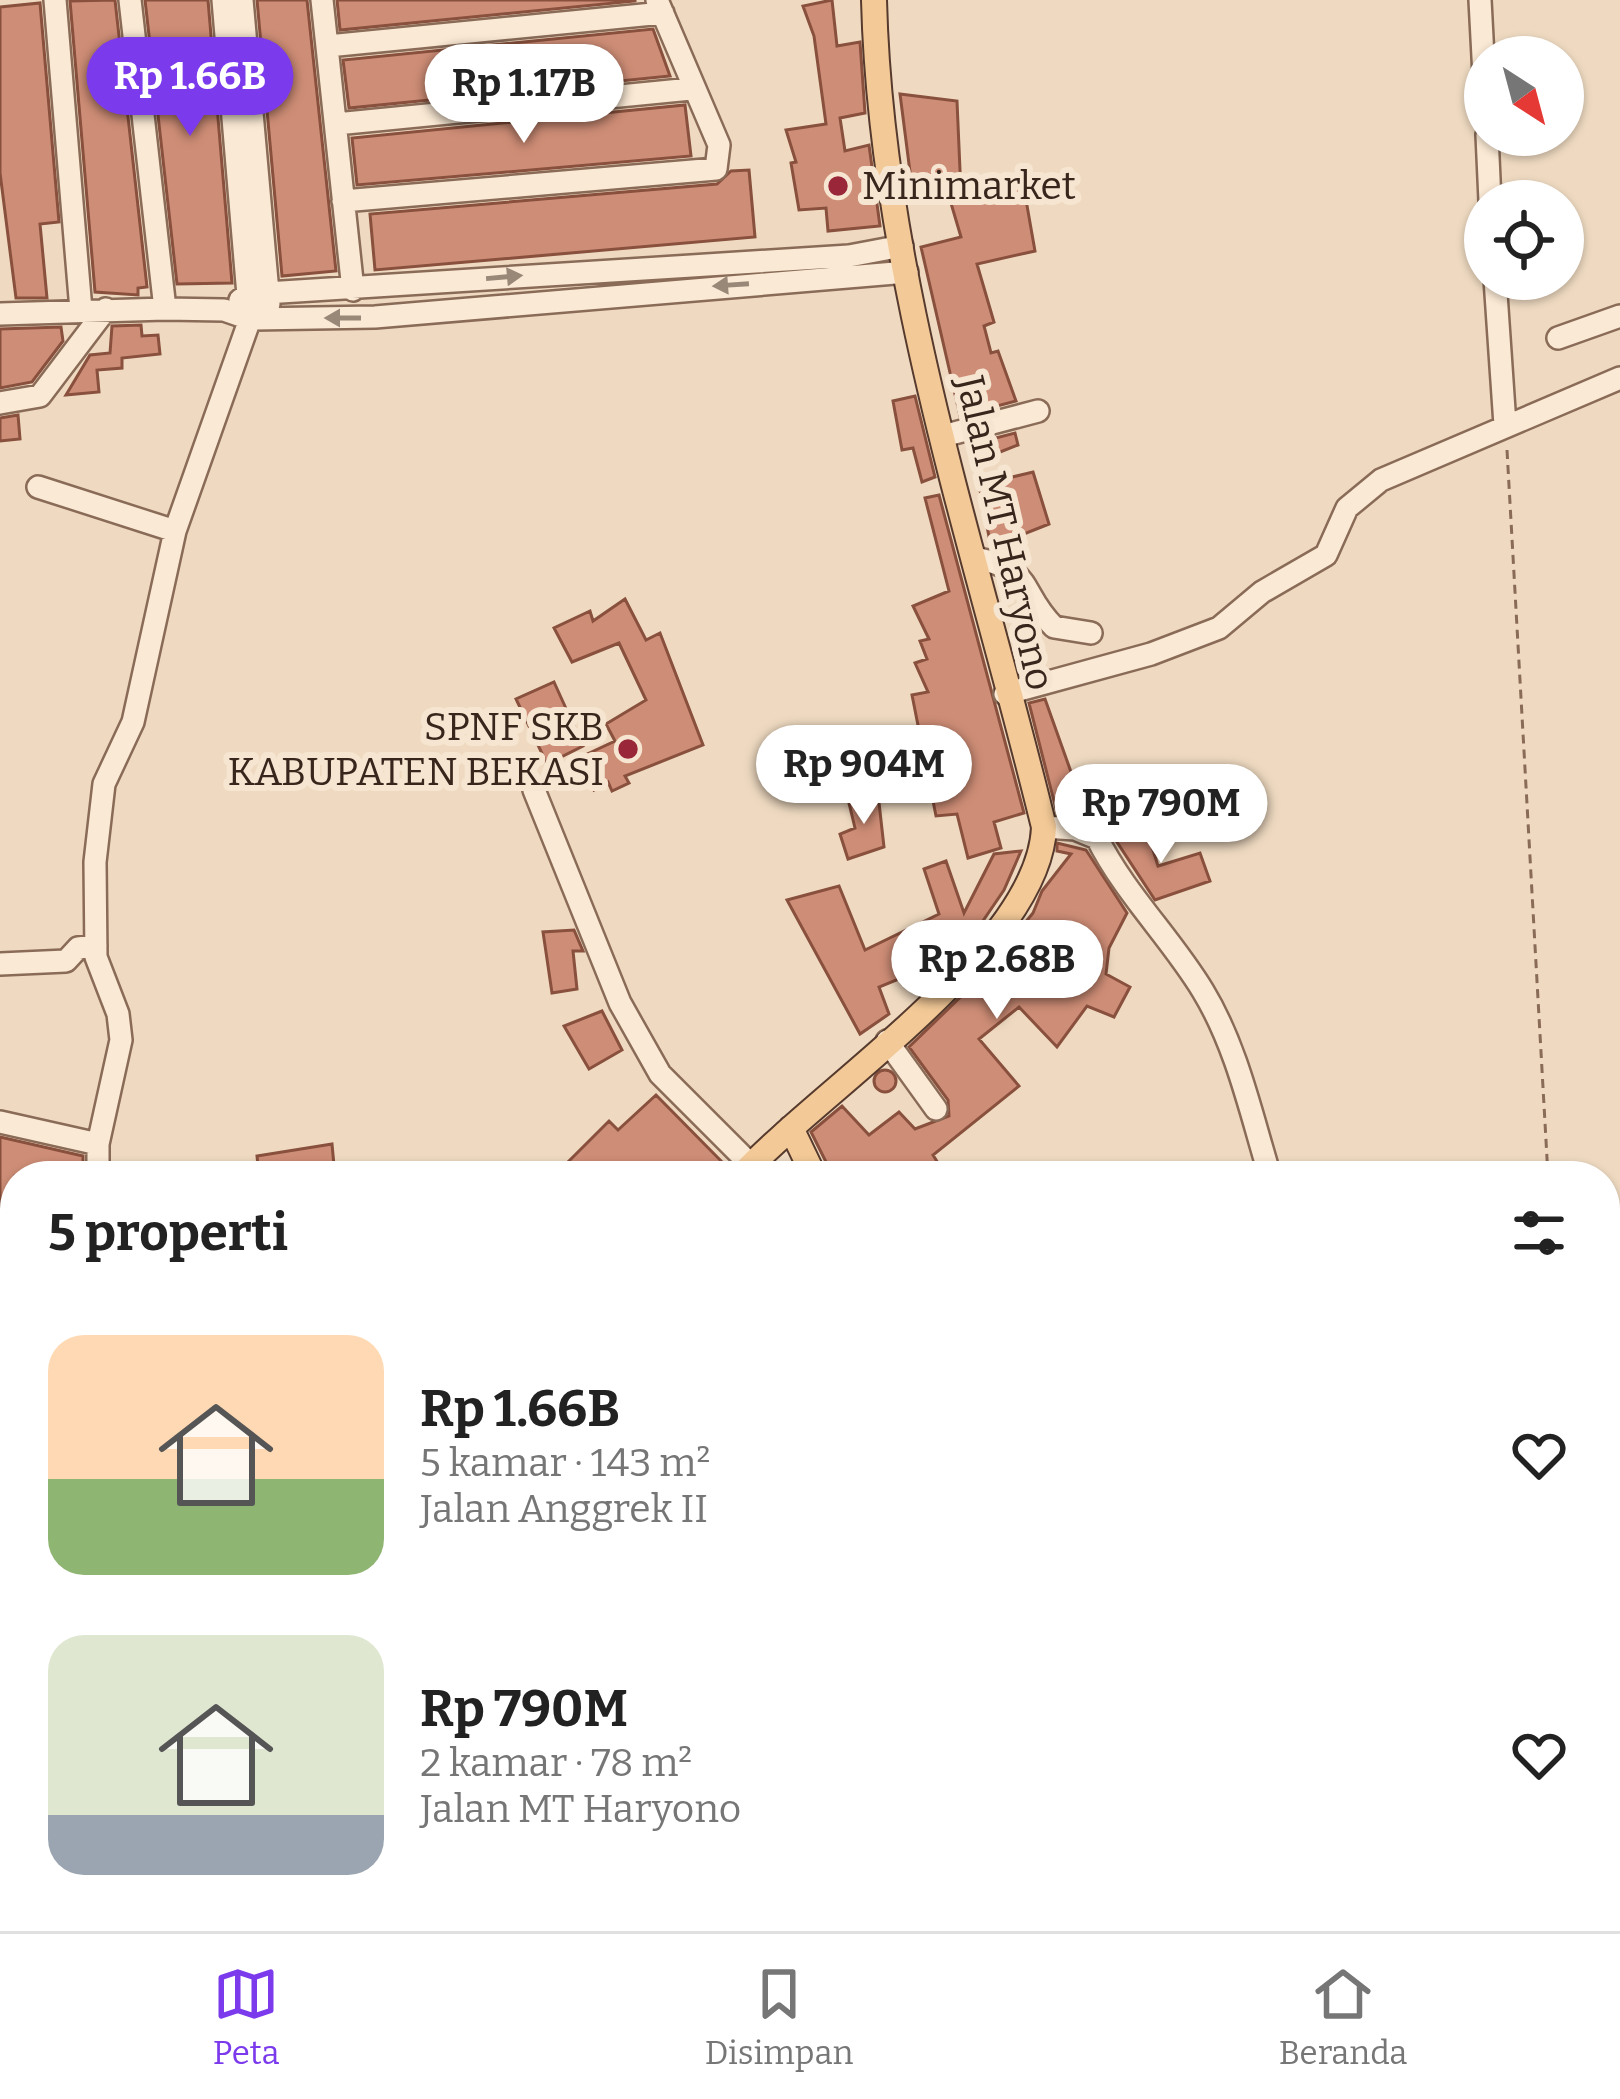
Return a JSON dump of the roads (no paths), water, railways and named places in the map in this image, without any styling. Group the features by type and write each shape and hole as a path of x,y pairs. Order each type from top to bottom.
{"main road":[{"name":"Jalan MT Haryono","path":"874,0 904,259 1005,694 1043,827"},
{"path":"756,1161 987,946 1038,862 1043,827"},
{"path":"791,1128 807,1161"}],"street":[{"path":"55,0 81,310"},
{"path":"130,0 165,309"},
{"path":"223,0 259,293"},
{"path":"98,1161 122,1040 96,946 94,862 104,784 133,722 175,531 260,319 242,0"},
{"path":"322,0 353,290"},
{"path":"1480,0 1482,36"},
{"path":"328,46 660,6 718,145 718,166 711,171 343,201"},
{"path":"336,124 692,89"},
{"path":"224,310 259,293 849,256 904,259"},
{"path":"0,314 165,309 224,310 260,319 375,317 904,259"},
{"path":"1496,300 1505,425"},
{"path":"0,403 40,396 106,309"},
{"path":"1558,338 1620,316"},
{"path":"1005,694 1151,654 1219,628 1262,592 1326,555 1347,508 1364,492 1505,425 1620,378"},
{"path":"943,436 1038,411"},
{"path":"38,487 175,531"},
{"path":"974,558 1006,564 1022,575 1054,627 1091,633"},
{"path":"534,790 620,1003 660,1074 737,1161"},
{"path":"1043,827 1075,829 1096,838 1113,870 1205,994 1242,1081 1266,1161"},
{"path":"0,964 66,961 79,948 96,946"},
{"path":"887,1041 936,1109"},
{"path":"0,1121 98,1144"}],"place":[{"name":"Minimarket","path":"838,186"},
{"name":"SPNF SKB KABUPATEN BEKASI","path":"628,749"}]}
